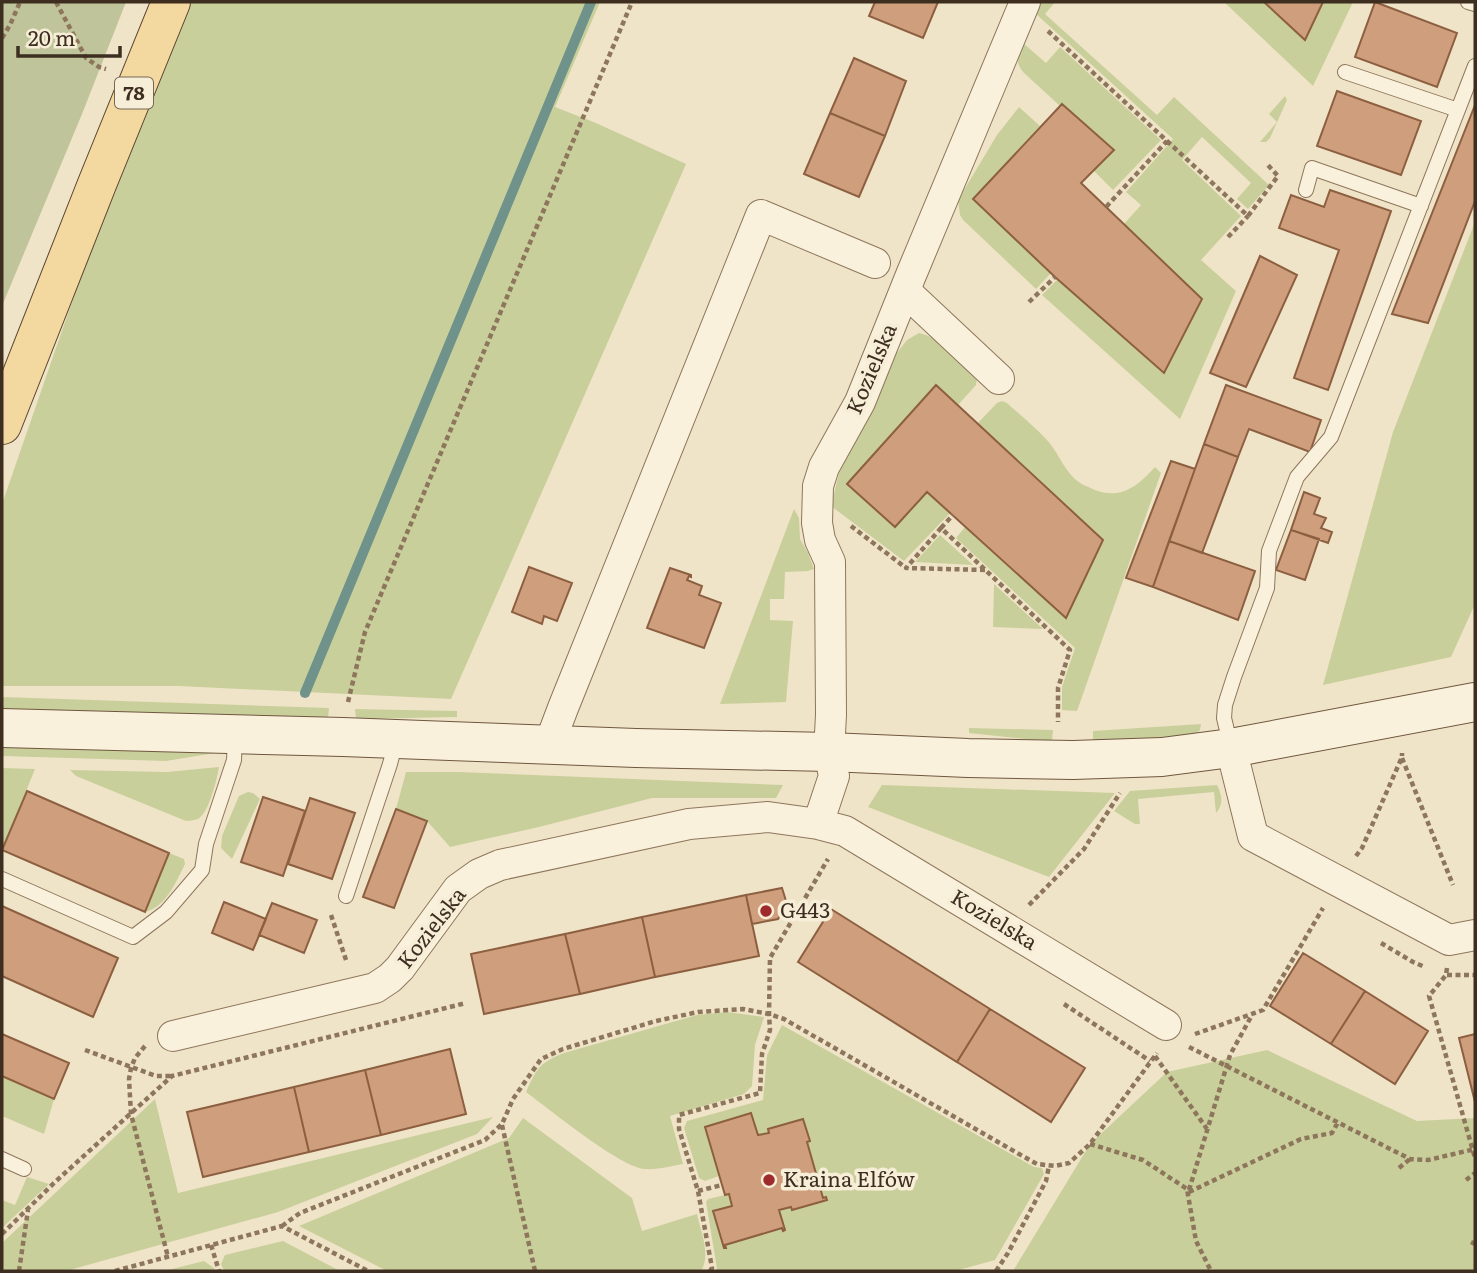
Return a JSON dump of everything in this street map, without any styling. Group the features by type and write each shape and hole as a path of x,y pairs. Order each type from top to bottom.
{"main road":[{"name":"78","path":"2,425 172,2"}],"street":[{"name":"Kozielska","path":"818,824 834,776 829,752 830,562 820,540 817,523 818,486 824,467 860,402 1024,5"},
{"path":"549,745 761,215 875,263"},
{"path":"905,291 999,379"},
{"path":"2,728 1073,760 1163,757 1231,748 1475,702"},
{"path":"1231,748 1253,836 1339,882 1462,937"},
{"name":"Kozielska","path":"173,1036 375,988 400,968 458,889 479,874 500,865 689,824 768,817 845,831 1171,1032"}],"lane":[{"path":"1468,2 1475,4"},
{"path":"1231,748 1224,718 1225,705 1267,588 1269,551 1297,477 1331,437 1475,66"},
{"path":"1345,72 1458,110"},
{"path":"1306,190 1312,168 1421,206"},
{"path":"2,879 133,937 166,912 202,870 206,844 234,760 235,735"},
{"path":"346,896 396,740"},
{"path":"2,1159 24,1169"}],"path":[{"path":"2,38 20,2"},
{"path":"56,2 86,58 99,67 115,71"},
{"path":"348,702 365,632 632,2"},
{"path":"1024,5 1248,216"},
{"path":"1106,206 1167,141"},
{"path":"1228,237 1248,216 1278,176 1267,164"},
{"path":"1029,302 1055,277"},
{"path":"817,500 906,568 985,570"},
{"path":"906,568 953,515"},
{"path":"941,528 1070,650 1058,688 1058,722"},
{"path":"1401,747 1402,757 1453,885"},
{"path":"115,1271 282,1226 300,1213 485,1140 502,1124 513,1100 541,1059 564,1049 656,1021 698,1012 743,1009 784,1019 1037,1164 1055,1166 1069,1163 1090,1144 1171,1032 1263,1010 1362,848 1402,757"},
{"path":"1026,909 1084,849 1126,784"},
{"path":"710,1271 712,1268 698,1191 679,1129 679,1115 760,1093 762,1054 771,1030 770,958 830,858"},
{"path":"331,916 350,973"},
{"path":"1462,937 1446,975 1429,996 1475,1158"},
{"path":"85,1050 156,1076 172,1076 466,1003"},
{"path":"1211,1271 1196,1241 1188,1192 1230,1055 1253,1014"},
{"path":"1171,1032 1226,1066 1410,1159 1428,1160 1474,1149"},
{"path":"168,1257 131,1114 129,1079 135,1059 147,1043 173,1036"},
{"path":"1154,1056 1207,1130"},
{"path":"2,1234 172,1076"},
{"path":"1188,1192 1301,1139 1332,1133 1338,1122"},
{"path":"502,1124 535,1271"},
{"path":"1090,1144 1143,1160 1188,1192"},
{"path":"1399,1168 1410,1159"},
{"path":"996,1271 1046,1181 1049,1166"},
{"path":"1466,1180 1475,1173"},
{"path":"698,1191 722,1185"},
{"path":"19,1271 28,1209"},
{"path":"282,1226 368,1271"},
{"path":"212,1245 219,1271"}],"green space":[{"path":"2,2 126,2 2,306"},
{"path":"191,2 600,2 555,107 686,164 451,699 178,686 2,686 2,504 91,247"},
{"path":"1040,2 1055,2 1045,14 1157,115 1174,97 1269,185 1248,209 1237,199 1251,183 1202,137 1182,160 1241,216 1201,260 1236,291 1180,419 1042,295 1058,279 1163,373 1202,299 1124,224 1141,205 1126,192 1173,139 1035,13"},
{"path":"1224,2 1264,2 1305,39 1323,2 1353,2 1313,86"},
{"path":"1023,43 1046,63 1060,47 1161,140 1113,190 1093,170 1114,149 1023,72 1018,54"},
{"path":"1285,96 1287,100 1270,138 1266,142 1260,142 1277,122 1269,114"},
{"path":"1019,107 1040,126 973,199 1051,273 1036,289 963,220 958,200 997,135"},
{"path":"1475,222 1475,604 1451,657 1323,685 1393,432"},
{"path":"919,333 936,340 951,351 977,378 976,385 958,405 935,385 847,484 895,526 927,492 950,513 904,561 831,506 839,473 879,395 893,358 907,340"},
{"path":"1002,401 1051,444 1072,476 1088,487 1104,493 1121,492 1142,480 1155,467 1161,473 1077,711 1062,710 1062,687 1075,648 956,538 965,527 1065,617 1103,541 977,424"},
{"path":"794,509 799,518 800,539 814,569 785,572 784,599 770,599 770,620 793,621 786,702 720,704"},
{"path":"940,535 973,565 915,562"},
{"path":"994,584 1043,629 993,627"},
{"path":"2,697 329,708 328,719 2,709"},
{"path":"355,709 457,711 457,717 356,719"},
{"path":"1201,724 1196,734 1093,742 1093,731"},
{"path":"969,728 1053,730 1052,742 969,733"},
{"path":"2,746 215,753 166,761 2,756"},
{"path":"219,767 206,810 198,819 186,821 76,776 70,770 167,772"},
{"path":"2,768 35,769 2,851"},
{"path":"406,772 783,785 776,798 652,798 450,847 427,821 396,809"},
{"path":"882,785 1115,793 1049,877 868,807"},
{"path":"1217,785 1221,799 1216,813 1214,792 1138,799 1140,824 1135,824 1114,811 1130,791"},
{"path":"248,792 260,799 232,859 221,848 222,836 239,796"},
{"path":"169,853 184,859 185,864 165,899 145,912"},
{"path":"727,1012 764,1017 755,1045 752,1086 744,1094 670,1116 683,1164 650,1169 634,1166 603,1149 526,1092 540,1067 564,1053 697,1015"},
{"path":"782,1025 1034,1167 1042,1168 1044,1174 995,1260 955,1271 716,1271 706,1202 708,1199 729,1194 732,1206 713,1212 724,1248 725,1245 782,1228 784,1231 779,1210 791,1207 792,1210 823,1198 803,1119 769,1129 769,1133 759,1136 705,1127 719,1176 705,1181 699,1178 684,1128 687,1121 763,1100 767,1055"},
{"path":"1267,1050 1417,1121 1475,1118 1475,1271 1013,1271 1090,1144 1167,1072"},
{"path":"2,1076 54,1099 44,1134 2,1116"},
{"path":"155,1099 178,1193 493,1117 477,1134 278,1212 66,1271 2,1271 2,1243"},
{"path":"523,1118 632,1198 642,1231 697,1214 705,1251 701,1271 387,1271 299,1226 509,1138"},
{"path":"27,1177 49,1184 2,1228 2,1200 15,1205"},
{"path":"283,1241 340,1271 224,1271 221,1264 225,1255"},
{"path":"204,1261 215,1271 164,1271"}],"building":[{"path":"875,2 938,2 923,38 869,16"},
{"path":"1264,2 1323,2 1305,40"},
{"path":"1375,2 1457,33 1437,87 1355,57"},
{"path":"854,58 906,81 885,136 830,113"},
{"path":"1337,91 1421,121 1401,175 1317,146"},
{"path":"1062,104 1114,150 1081,183 1202,299 1164,373 1055,277 973,199"},
{"path":"1475,105 1475,201 1428,323 1392,314"},
{"path":"830,113 885,136 859,197 804,174"},
{"path":"1330,190 1391,211 1328,390 1294,378 1339,250 1279,228 1291,195 1324,207"},
{"path":"1260,256 1297,275 1246,387 1210,373"},
{"path":"936,385 1103,540 1066,618 927,492 895,527 847,484"},
{"path":"1226,385 1321,420 1310,452 1249,429 1238,457 1204,444"},
{"path":"1204,444 1238,457 1202,553 1169,541"},
{"path":"1171,461 1195,469 1153,587 1126,578"},
{"path":"1304,492 1320,498 1314,514 1326,518 1321,528 1332,532 1328,543 1291,530"},
{"path":"1291,530 1319,539 1305,580 1276,570"},
{"path":"1169,541 1255,571 1238,620 1153,587"},
{"path":"529,567 572,583 557,621 544,616 542,624 512,612"},
{"path":"670,568 691,575 687,580 702,586 699,595 721,603 704,648 647,628"},
{"path":"27,791 169,853 145,912 2,850"},
{"path":"263,797 305,811 283,876 241,862"},
{"path":"310,798 355,813 332,879 288,864"},
{"path":"396,809 427,821 394,908 363,897"},
{"name":"G443","path":"782,888 787,904 778,919 752,924 746,895"},
{"path":"746,895 759,956 655,977 642,917"},
{"path":"224,902 266,919 253,950 212,933"},
{"path":"272,903 317,920 304,953 259,935"},
{"path":"2,906 118,958 93,1017 2,976"},
{"path":"831,909 990,1009 957,1062 798,962"},
{"path":"642,917 655,977 580,994 565,934"},
{"path":"565,934 580,994 484,1014 471,954"},
{"path":"1303,953 1365,991 1331,1044 1270,1006"},
{"path":"1365,991 1428,1031 1395,1084 1331,1044"},
{"path":"990,1009 1085,1068 1051,1122 957,1062"},
{"path":"2,1034 69,1063 54,1099 2,1076"},
{"path":"1475,1034 1475,1102 1459,1038"},
{"path":"450,1049 466,1114 381,1135 365,1070"},
{"path":"365,1070 381,1135 309,1152 294,1087"},
{"path":"294,1087 309,1152 203,1177 187,1112"},
{"name":"Kraina Elfów","path":"751,1113 758,1135 769,1133 768,1129 803,1119 823,1198 826,1197 827,1200 792,1210 791,1207 779,1210 785,1230 782,1228 725,1245 724,1248 713,1211 732,1206 729,1194 725,1195 705,1127"}],"waterway":[{"path":"305,693 591,2"}],"place":[{"name":"G443","path":"766,911"},
{"name":"Kraina Elfów","path":"769,1180"}]}
